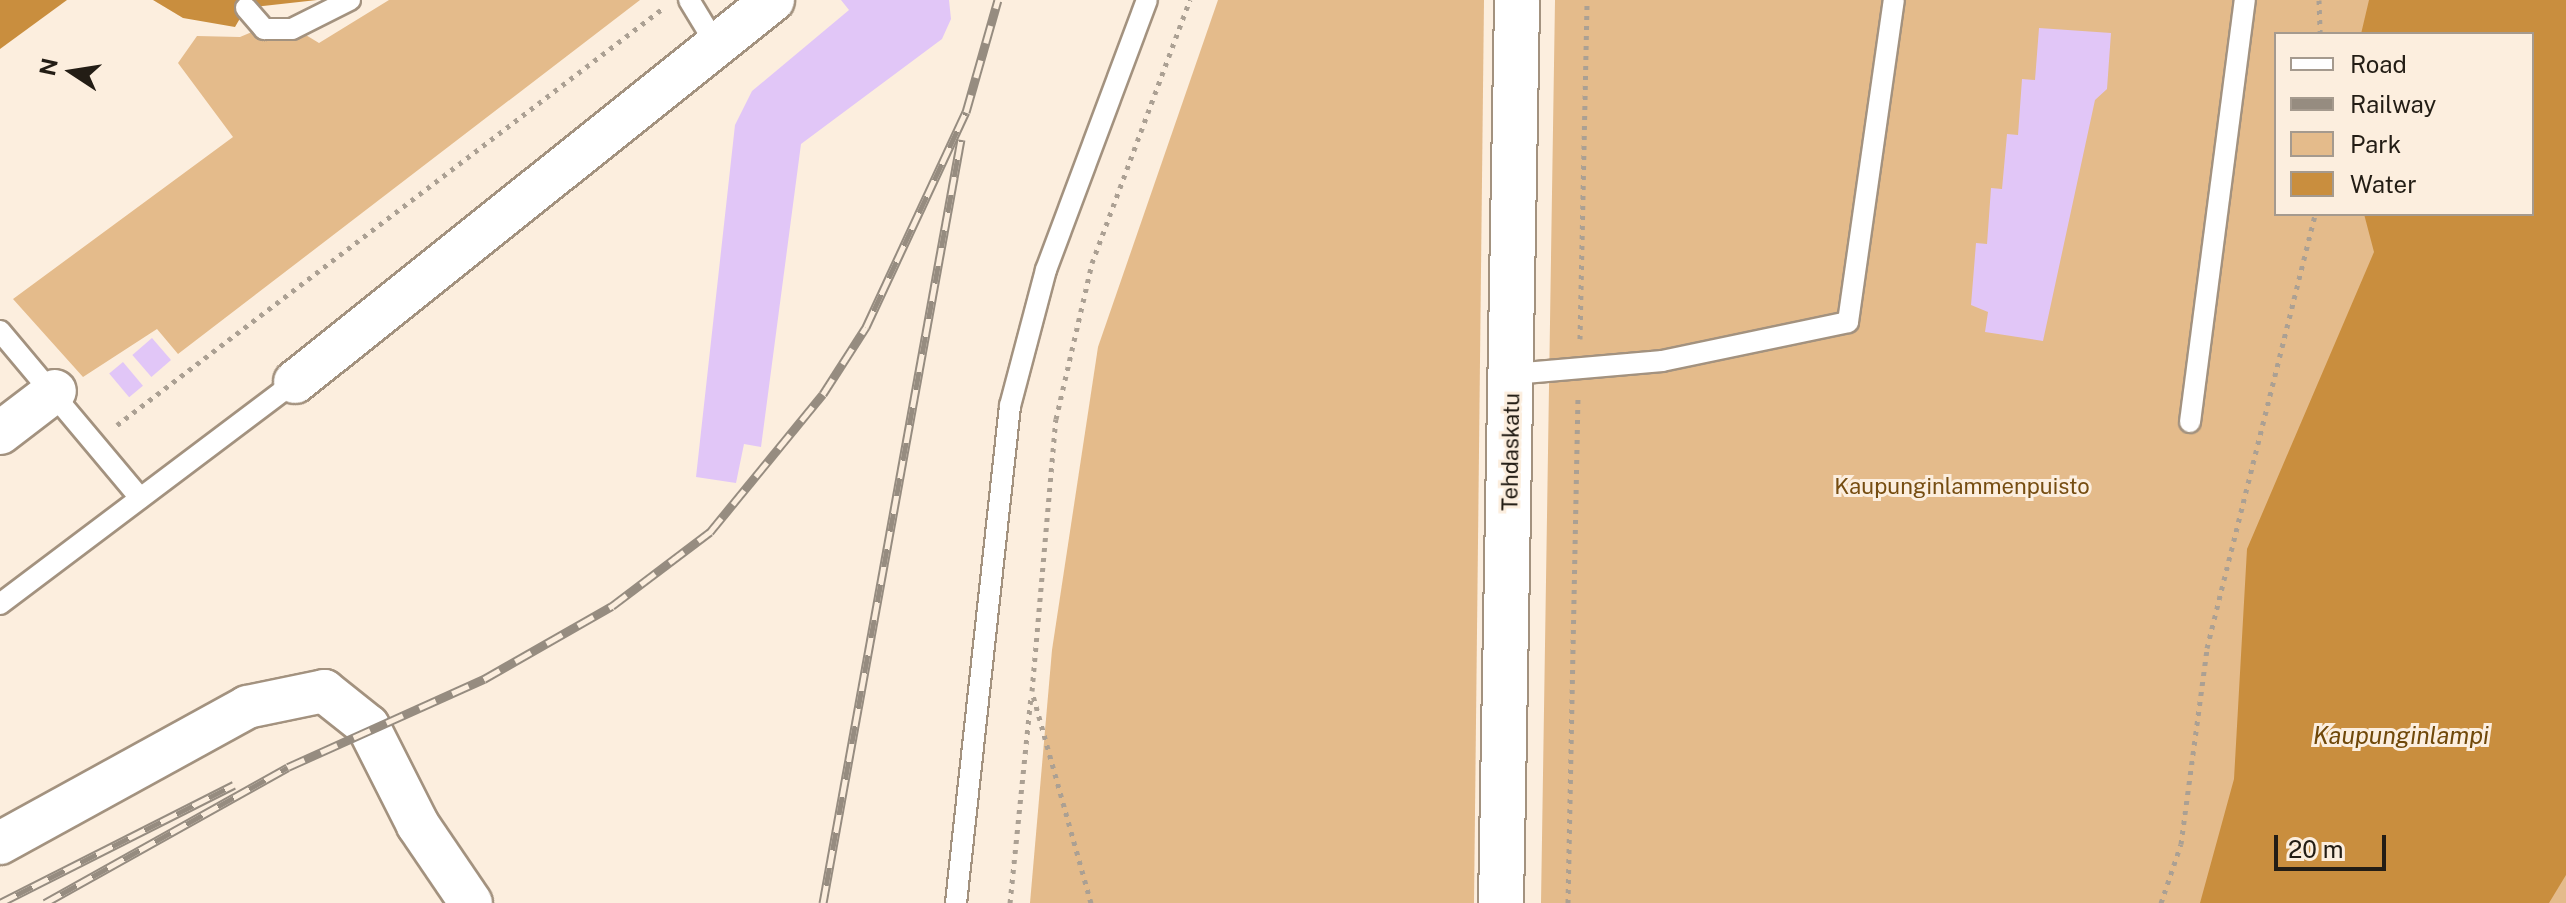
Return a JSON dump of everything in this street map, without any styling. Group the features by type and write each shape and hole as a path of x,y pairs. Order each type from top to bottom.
{"street":[{"path":"295,382 773,0"},
{"name":"Tehdaskatu","path":"1501,903 1513,374 1517,0"},
{"path":"0,433 55,391"},
{"path":"0,843 247,707 324,691 368,726 418,825 471,903"}],"lane":[{"path":"246,8 264,29 292,29 350,0"},
{"path":"956,903 1010,406 1046,270 1147,0"},
{"path":"1513,374 1662,361 1848,322 1894,0"},
{"path":"2190,422 2245,0"},
{"path":"679,3 717,46"},
{"path":"0,331 55,391 140,498"},
{"path":"0,604 295,382"}],"path":[{"path":"1010,903 1056,419 1092,263 1190,0"},
{"path":"1568,903 1587,0"},
{"path":"2319,0 2320,32"},
{"path":"96,443 679,3"},
{"path":"2161,903 2181,844 2207,648 2315,216"},
{"path":"1032,691 1091,903"}],"green space":[{"path":"389,0 640,0 178,354 157,329 83,377 13,299 233,137 178,63 197,36 240,37 281,20 319,43"},
{"path":"1218,0 1484,0 1474,903 1030,903 1052,650 1098,347"},
{"name":"Kaupunginlammenpuisto","path":"1555,0 2566,0 2566,903 1541,903"}],"water":[{"path":"0,0 67,0 0,49"},
{"path":"153,0 317,0 246,8 235,27 183,18"},
{"name":"Kaupunginlampi","path":"2369,0 2566,0 2566,875 2549,903 2200,903 2234,779 2247,549 2374,252 2365,216 2534,216 2534,32 2361,32"}],"building":[{"path":"841,0 949,0 951,19 942,39 801,144 761,447 744,444 736,483 696,477 735,125 752,91 849,10"},
{"path":"2039,28 2111,33 2107,89 2095,100 2043,341 1985,332 1988,312 1971,305 1976,243 1987,244 1991,188 2002,189 2007,134 2018,135 2022,79 2035,80"},
{"path":"152,338 171,360 151,377 132,355"},
{"path":"123,362 143,386 129,397 109,374"}],"railway":[{"path":"45,903 288,767 484,679 612,606 710,532 823,394 866,327 966,112 998,0"},
{"path":"823,903 961,139"},
{"path":"0,903 234,785"}]}
